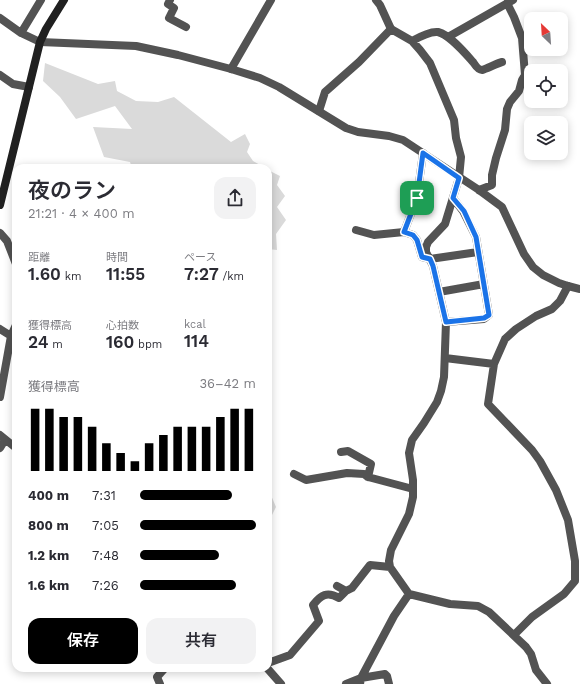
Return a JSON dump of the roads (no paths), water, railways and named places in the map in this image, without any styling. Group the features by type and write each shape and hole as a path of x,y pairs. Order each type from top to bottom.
{"main road":[{"path":"0,205 40,42 46,29 64,0"}],"street":[{"path":"170,0 168,4 174,8 169,18 186,27"},
{"path":"231,69 272,0"},
{"path":"376,0 392,29 412,41 430,63 454,120 461,157 459,178 445,224 428,242 426,247 426,252 433,266 446,322 444,377 437,402 412,440 409,453 413,480 413,497 409,514 391,550 389,561 390,567 409,594 450,604 478,606 489,612 526,647 531,654 536,670 547,684"},
{"path":"21,33 38,1"},
{"path":"448,37 510,2 522,38 526,64"},
{"path":"0,18 21,33 40,42 136,46 231,69 260,78 346,128 358,132 389,136 403,140 502,207 524,254 533,267 542,275 558,283 580,289"},
{"path":"319,111 325,92 359,62 392,29"},
{"path":"412,41 432,32 439,32 448,37 465,52 478,68 482,70 502,62"},
{"path":"0,75 13,84 29,87"},
{"path":"479,190 492,185 492,175 496,158 505,130 507,109 510,102 519,90 524,78"},
{"path":"404,232 417,198 423,153"},
{"path":"446,322 484,318 489,315 476,237 464,211 453,198"},
{"path":"356,230 374,235 404,232 413,235 417,240 422,257 430,259 478,252"},
{"path":"0,233 7,241 12,254"},
{"path":"439,292 484,284"},
{"path":"514,635 532,617 564,594 575,581 575,561 568,520 556,490 540,461 532,450 488,404 494,364 505,339 516,329 536,316 552,309 560,301 568,286"},
{"path":"0,329 12,336 0,397"},
{"path":"445,358 494,364"},
{"path":"0,448 10,441"},
{"path":"341,452 348,450 371,464 368,477"},
{"path":"294,474 306,480 347,473 364,474 368,477 413,489"},
{"path":"272,662 290,655 319,621 314,605 318,598 325,595 333,595 339,598 346,590 352,588 370,566 390,567"},
{"path":"337,586 346,590"},
{"path":"361,681 394,616 409,594"},
{"path":"160,684 158,677 162,672"},
{"path":"270,672 279,683"},
{"path":"346,684 385,674 390,684"}]}
